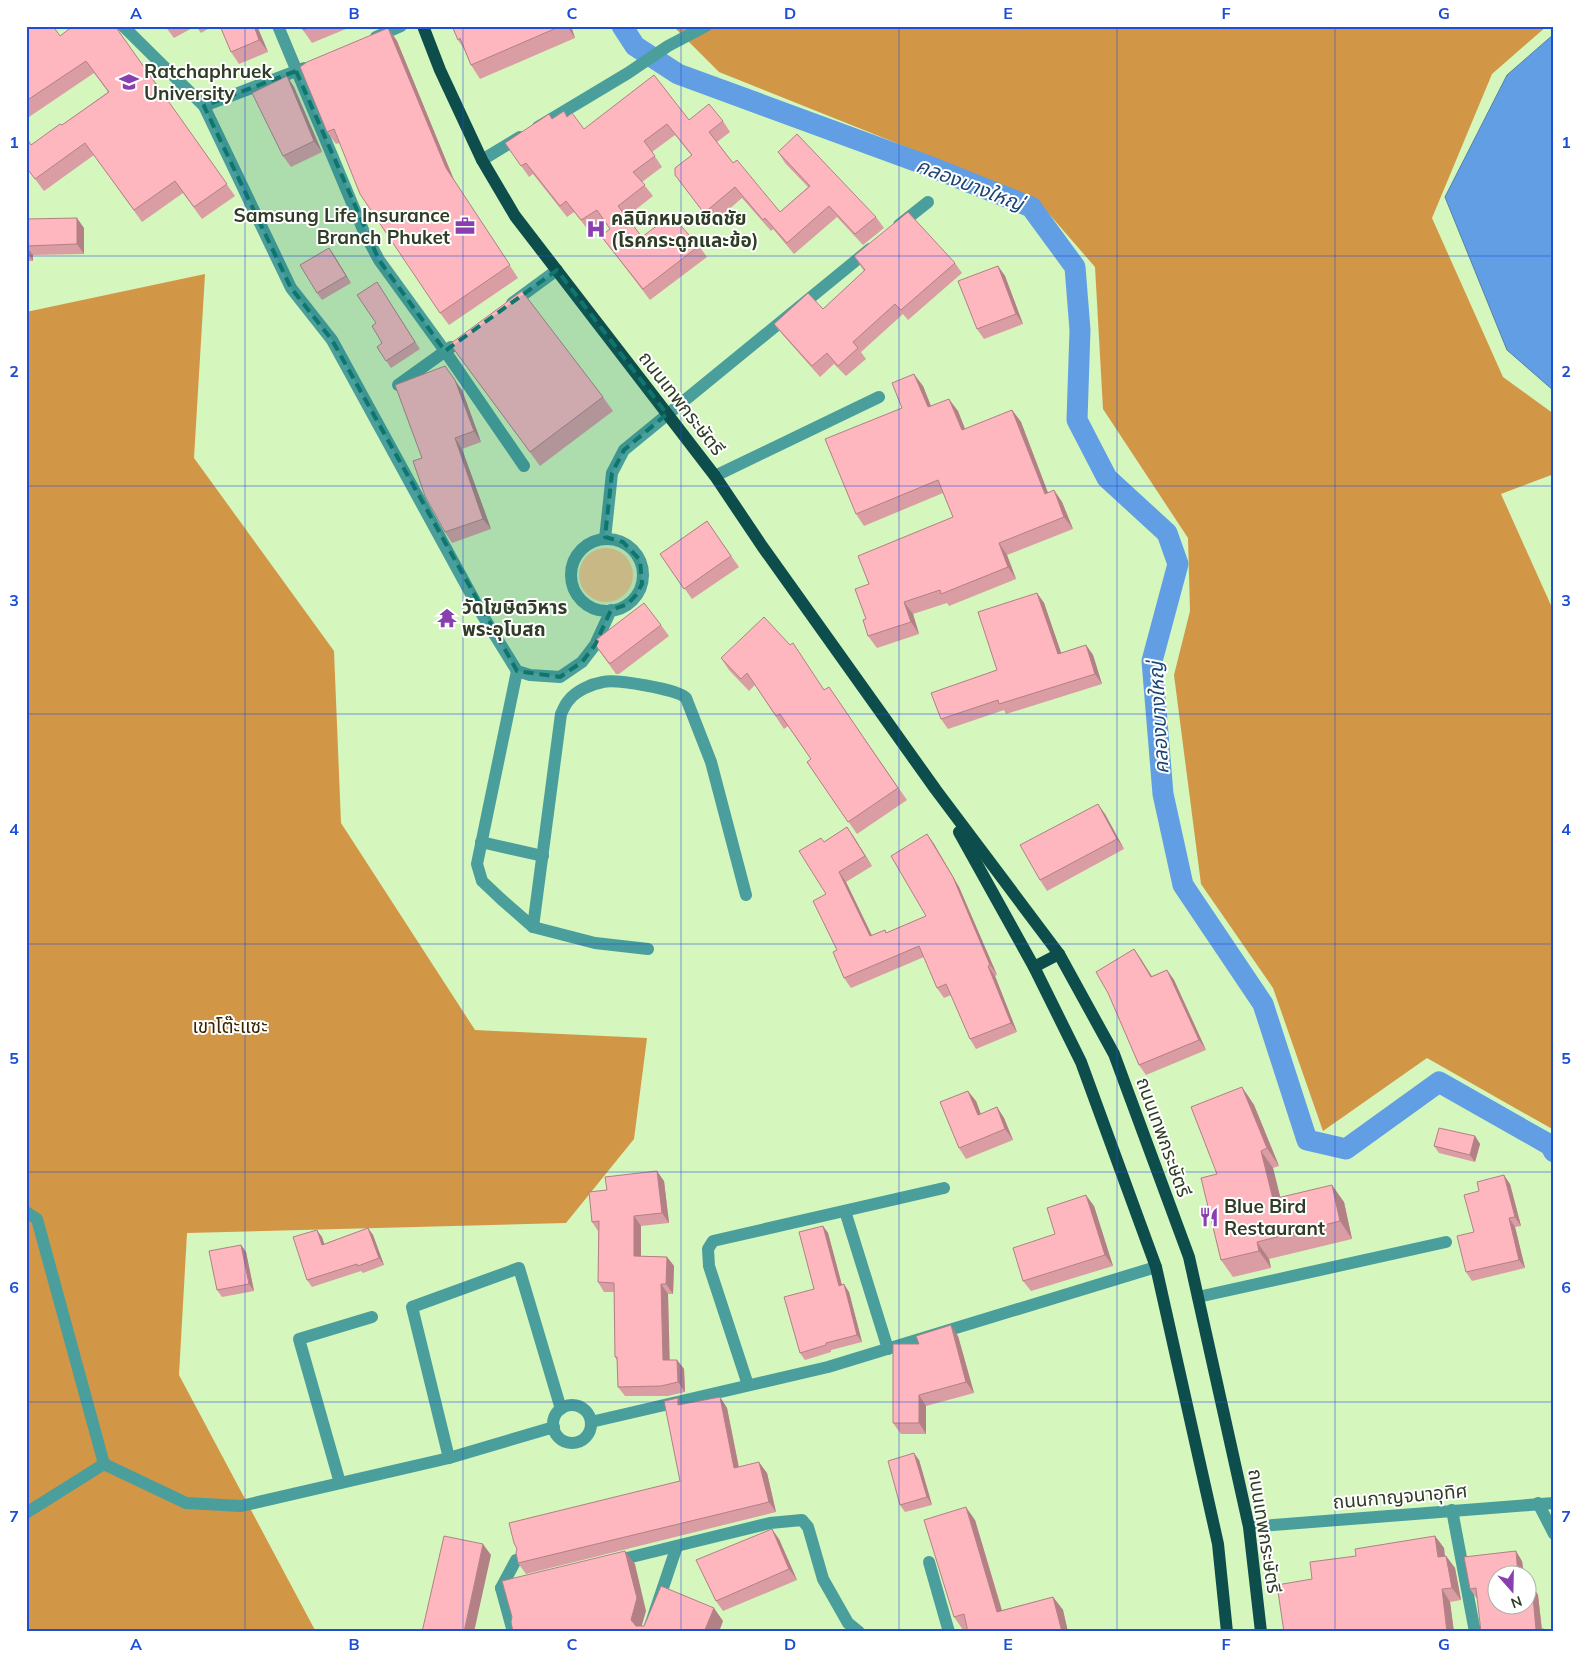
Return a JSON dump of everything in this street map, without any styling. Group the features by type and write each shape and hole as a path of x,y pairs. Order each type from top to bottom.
{"main road":[{"name":"ถนนเทพกระษัตรี","path":"423,26 440,70 482,160 515,216 715,476 762,546 936,790 1058,954 1114,1054 1189,1257 1249,1527 1261,1632"},
{"name":"ถนนเทพกระษัตรี","path":"936,790 1034,967 1081,1062 1156,1267 1218,1544 1227,1632"},
{"path":"1034,967 1058,954"}],"street":[{"path":"123,26 204,106 291,288 332,340 483,616 516,671 477,864 482,880 533,927 595,942 648,949"},
{"path":"278,26 364,232 376,253 524,466"},
{"path":"366,41 401,26"},
{"path":"482,160 628,73 668,46 706,26"},
{"path":"204,106 314,64"},
{"path":"605,539 612,473 624,450 928,202"},
{"path":"501,311 557,270"},
{"path":"398,385 461,340"},
{"path":"715,476 879,397"},
{"path":"605,539 623,542 633,550 640,560 643,572 642,584 636,595 628,604 611,610 594,608 585,603 577,595 572,585 571,574 573,563 578,554 587,545 605,539"},
{"path":"516,671 530,675 560,677 582,662 595,645 611,610"},
{"path":"533,927 561,714 569,700 585,688 604,681 658,687 680,693 686,698 711,762 746,895"},
{"path":"481,842 543,856"},
{"path":"748,1385 709,1266 708,1249 713,1241 944,1188"},
{"path":"845,1211 888,1349"},
{"path":"26,1212 37,1219 104,1464 186,1503 241,1506 450,1458 554,1427"},
{"path":"1198,1297 1446,1242"},
{"path":"591,1422 828,1367 1156,1267"},
{"path":"450,1458 412,1307 520,1268 561,1409"},
{"path":"340,1483 299,1339 372,1318"},
{"path":"567,1406 579,1406 585,1410 590,1416 591,1422 588,1435 578,1442 560,1438 554,1427 554,1419 561,1409 567,1406"},
{"path":"26,1513 104,1464"},
{"path":"1538,1503 1554,1534"},
{"name":"ถนนกาญจนาอุทิศ","path":"1249,1527 1554,1503"},
{"path":"1452,1510 1475,1632"},
{"path":"603,1564 770,1523 802,1520 808,1527 823,1579 848,1623 859,1632"},
{"path":"648,1632 677,1546"},
{"path":"512,1632 500,1588 516,1560"},
{"path":"929,1562 949,1632"},
{"path":"500,1588 528,1582"}],"highlighted area":[{"path":"296,71 379,260 445,351 557,270 667,414 624,450 612,473 605,537 623,542 640,560 642,584 636,595 628,604 611,610 595,645 582,662 560,677 517,671 332,340 291,288 204,106"}],"shaded area":[{"path":"606,548 616,550 625,556 631,565 633,575 631,585 625,594 616,600 606,602 596,600 587,594 581,585 579,575 581,565 587,556 596,550"}],"green space":[{"path":"673,26 1547,26 1492,74 1432,218 1503,377 1554,414 1554,474 1501,494 1554,612 1554,1130 1427,1058 1323,1131 1273,988 1201,884 1174,675 1190,611 1188,538 1103,409 1095,267 1036,199 719,72"},
{"name":"เขาโต๊ะแซะ","path":"205,274 194,458 334,651 341,823 475,1030 647,1038 634,1139 566,1223 187,1233 179,1375 316,1632 26,1632 26,312"}],"water":[{"path":"1554,34 1554,391 1507,350 1445,197 1507,75"}],"building":[{"path":"26,26 53,26 60,36 73,26 115,26 227,184 194,207 175,181 134,210 85,143 35,179 26,167 26,137 31,145 109,92 86,61 26,101"},
{"path":"220,26 254,26 259,40 231,52"},
{"path":"301,26 314,26 303,30"},
{"path":"452,26 561,26 471,65 460,38 458,40"},
{"path":"388,28 446,168 510,265 440,313 360,194 334,129 327,132 300,67 307,62"},
{"path":"654,75 689,120 709,104 723,121 709,132 733,163 737,160 780,212 810,186 778,152 797,134 876,217 855,234 829,206 787,243 765,218 763,220 735,187 704,213 675,175 675,168 692,155 667,124 644,141 655,156 633,172 645,185 618,206 642,237 671,215 699,246 643,289 601,236 610,229 597,210 581,220 566,201 560,206 526,163 521,166 505,143 549,114 552,119 564,111 567,117 572,113 584,129"},
{"path":"287,76 314,141 283,156 252,93"},
{"path":"908,212 955,263 901,310 895,304 853,342 858,348 838,366 827,353 812,366 774,324 808,293 823,309 865,270 854,256"},
{"path":"77,218 77,244 26,246 26,219"},
{"path":"329,248 346,276 317,293 300,265"},
{"path":"998,266 1016,314 977,329 958,281"},
{"path":"377,282 415,342 386,361 377,347 382,343 372,326 376,323 357,295"},
{"path":"522,291 603,397 530,452 450,344"},
{"path":"445,366 455,380 474,431 455,438 483,519 445,532 425,496 413,461 422,458 395,385"},
{"path":"914,374 928,407 949,399 962,430 1012,410 1045,494 1054,490 1064,517 999,543 1008,567 941,594 940,590 904,602 911,622 868,636 863,620 866,619 855,589 869,584 858,556 953,517 938,480 856,514 825,439 902,408 892,383"},
{"path":"707,521 731,556 684,589 660,554"},
{"path":"1037,593 1058,654 1086,645 1095,674 999,704 998,700 941,719 931,693 997,670 978,612"},
{"path":"644,603 661,625 609,663 593,642"},
{"path":"764,617 790,645 793,643 824,690 829,687 898,788 848,822 807,762 811,759 780,714 776,716 747,673 741,679 721,658"},
{"path":"1098,804 1117,839 1040,880 1020,845"},
{"path":"847,827 865,856 839,872 870,936 885,930 886,933 926,916 891,856 927,834 953,877 990,965 988,966 1011,1023 970,1039 946,984 937,988 919,946 844,978 833,952 837,950 813,901 826,894 799,851 821,838 824,842"},
{"path":"1134,949 1151,977 1167,970 1199,1040 1139,1065 1108,993 1096,972"},
{"path":"1242,1087 1267,1148 1261,1151 1273,1199 1332,1185 1340,1221 1257,1242 1259,1251 1221,1260 1201,1178 1217,1174 1191,1107"},
{"path":"968,1091 978,1115 997,1107 1005,1129 959,1148 940,1102"},
{"path":"1439,1128 1475,1136 1470,1155 1434,1146"},
{"path":"657,1171 662,1213 634,1216 634,1256 667,1257 666,1284 661,1284 663,1360 677,1360 678,1382 661,1386 618,1387 617,1357 615,1357 614,1283 598,1282 599,1221 592,1222 589,1192 607,1190 605,1177"},
{"path":"1504,1175 1515,1217 1509,1218 1519,1260 1466,1272 1457,1236 1474,1232 1464,1195 1479,1191 1477,1182"},
{"path":"1086,1195 1105,1255 1023,1281 1013,1248 1055,1234 1047,1208"},
{"path":"823,1226 839,1286 844,1284 857,1335 826,1343 826,1345 800,1353 784,1297 814,1289 799,1232"},
{"path":"368,1228 379,1258 358,1266 357,1264 307,1280 293,1237 317,1230 322,1245"},
{"path":"241,1245 249,1284 217,1290 209,1251"},
{"path":"951,1325 966,1382 919,1395 919,1423 893,1423 893,1344 919,1344 916,1336"},
{"path":"720,1397 734,1468 759,1462 769,1502 518,1563 517,1549 509,1523 680,1481 664,1401 678,1398 678,1405"},
{"path":"914,1453 927,1497 900,1505 888,1461"},
{"path":"966,1507 997,1612 1053,1597 1062,1632 968,1632 964,1614 954,1617 924,1520"},
{"path":"772,1529 789,1569 716,1601 696,1560"},
{"path":"444,1536 483,1544 464,1632 422,1632"},
{"path":"1435,1536 1438,1557 1446,1556 1452,1588 1442,1589 1447,1632 1284,1632 1277,1585 1312,1579 1310,1562 1356,1556 1355,1549"},
{"path":"625,1551 637,1598 631,1620 636,1626 644,1626 661,1586 714,1608 704,1632 513,1632 512,1617 502,1581"},
{"path":"1516,1551 1517,1566 1488,1566 1488,1616 1535,1616 1536,1630 1544,1629 1544,1632 1481,1632 1476,1588 1470,1589 1464,1557"}],"waterway":[{"name":"คลองบางใหญ่","path":"622,26 635,46 678,74 926,165 1031,207 1075,267 1080,330 1077,420 1107,478 1167,533 1178,564 1152,661 1163,794 1183,885 1263,1004 1307,1140 1346,1149 1439,1082 1550,1145 1554,1152"}],"place":[{"name":"Ratchaphruek University","path":"129,82"},
{"name":"Samsung Life Insurance Branch Phuket","path":"465,226"},
{"name":"คลินิกหมอเชิดชัย (โรคกระดูกและข้อ)","path":"596,229"},
{"name":"วัดโฆษิตวิหาร พระอุโบสถ","path":"447,618"},
{"name":"Blue Bird Restaurant","path":"1209,1217"}]}
